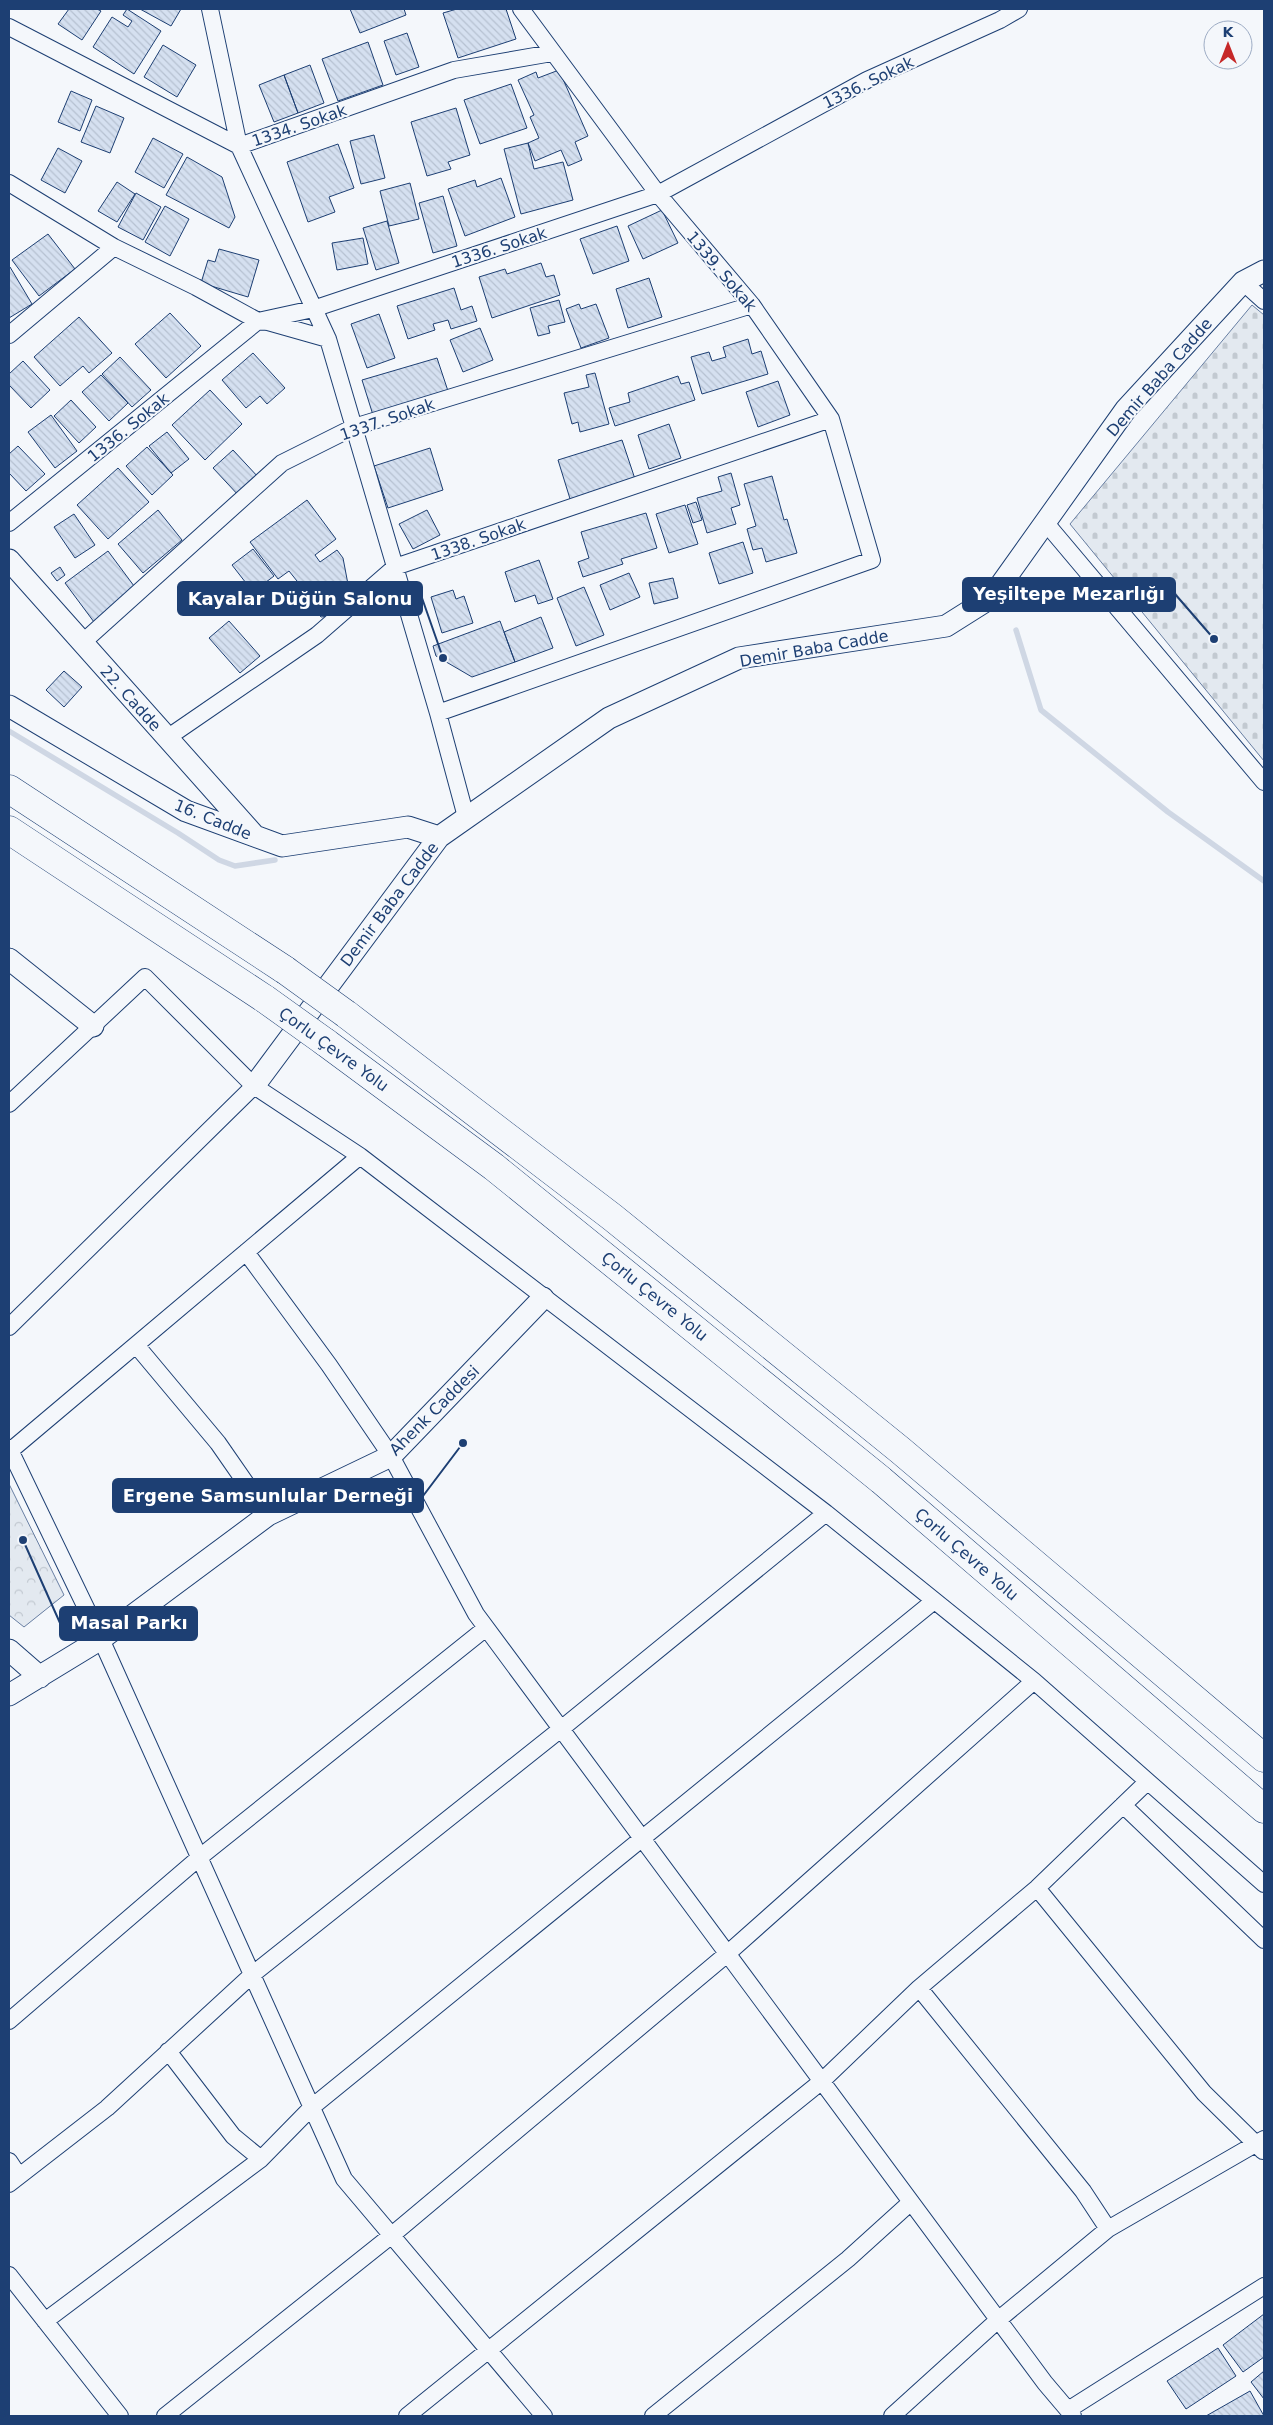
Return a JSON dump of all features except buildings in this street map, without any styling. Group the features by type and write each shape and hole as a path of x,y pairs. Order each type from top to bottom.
{"highway":[{"name":"Çorlu Çevre Yolu","path":"9,789 285,970 346,1014 612,1217 900,1450 1264,1758"},
{"name":"Çorlu Çevre Yolu","path":"9,830 265,999 494,1167 881,1480 1264,1809"}],"street":[{"path":"210,9 239,146 328,340 438,713 466,818"},
{"name":"1339. Sokak","path":"438,713 872,560 831,419 752,305 658,194 521,9"},
{"name":"1336. Sokak","path":"9,523 258,321 313,309 658,194 867,80 1000,20 1019,9"},
{"name":"1334. Sokak","path":"9,27 239,146 454,70 552,53"},
{"path":"9,183 114,247 196,287 258,321 268,322 328,340"},
{"path":"9,335 114,247"},
{"name":"Demir Baba Cadde","path":"254,1086 439,837 609,718 739,658 946,626 992,598 1126,409 1243,282 1264,270"},
{"path":"1243,282 1264,301"},
{"name":"1337. Sokak","path":"82,643 282,463 354,426 752,305"},
{"name":"1338. Sokak","path":"166,738 317,635 395,567 831,419"},
{"path":"1045,522 1264,782"},
{"name":"22. Cadde","path":"9,560 254,836"},
{"name":"16. Cadde","path":"9,706 186,811 282,846 408,827 439,837"},
{"path":"9,958 92,1026"},
{"path":"9,1104 145,977 254,1086 360,1156 826,1513 1034,1681 1264,1884"},
{"path":"9,1327 254,1086"},
{"path":"360,1156 9,1450 100,1639 344,2179 544,2416"},
{"path":"246,1252 329,1365 391,1456 476,1614 998,2320 1071,2413 1264,2286"},
{"name":"Ahenk Caddesi","path":"9,1695 100,1639 268,1515 391,1456 543,1298"},
{"path":"136,1345 218,1443 268,1515"},
{"path":"9,2161 14,2180 107,2108 253,1974 561,1729 826,1513"},
{"path":"45,2321 261,2159 312,2107 934,1601"},
{"path":"9,2021 200,1857 486,1628"},
{"path":"9,1650 40,1677"},
{"path":"165,2416 392,2235 727,1954 1034,1681"},
{"path":"408,2416 822,2081 919,1988 1037,1888 1147,1782"},
{"path":"1122,1805 1264,1940"},
{"path":"892,2416 998,2320 1108,2229 1262,2146 1204,2093 1037,1888"},
{"path":"919,1988 1083,2191 1108,2229"},
{"path":"168,2051 233,2136 261,2159"},
{"path":"653,2416 848,2259 911,2202"},
{"path":"9,2274 120,2416"}],"green space":[{"path":"1252,305 1264,315 1264,761 1070,524"},
{"path":"9,1484 64,1595 24,1627 9,1615"}],"waterway":[{"path":"1016,630 1041,710 1168,812 1264,881"},
{"path":"9,731 178,833 219,860 235,866 275,860"}],"place":[{"name":"Yeşiltepe Mezarlığı","path":"1214,639"},
{"name":"Kayalar Düğün Salonu","path":"443,658"},
{"name":"Ergene Samsunlular Derneği","path":"463,1443"},
{"name":"Masal Parkı","path":"23,1540"}]}
